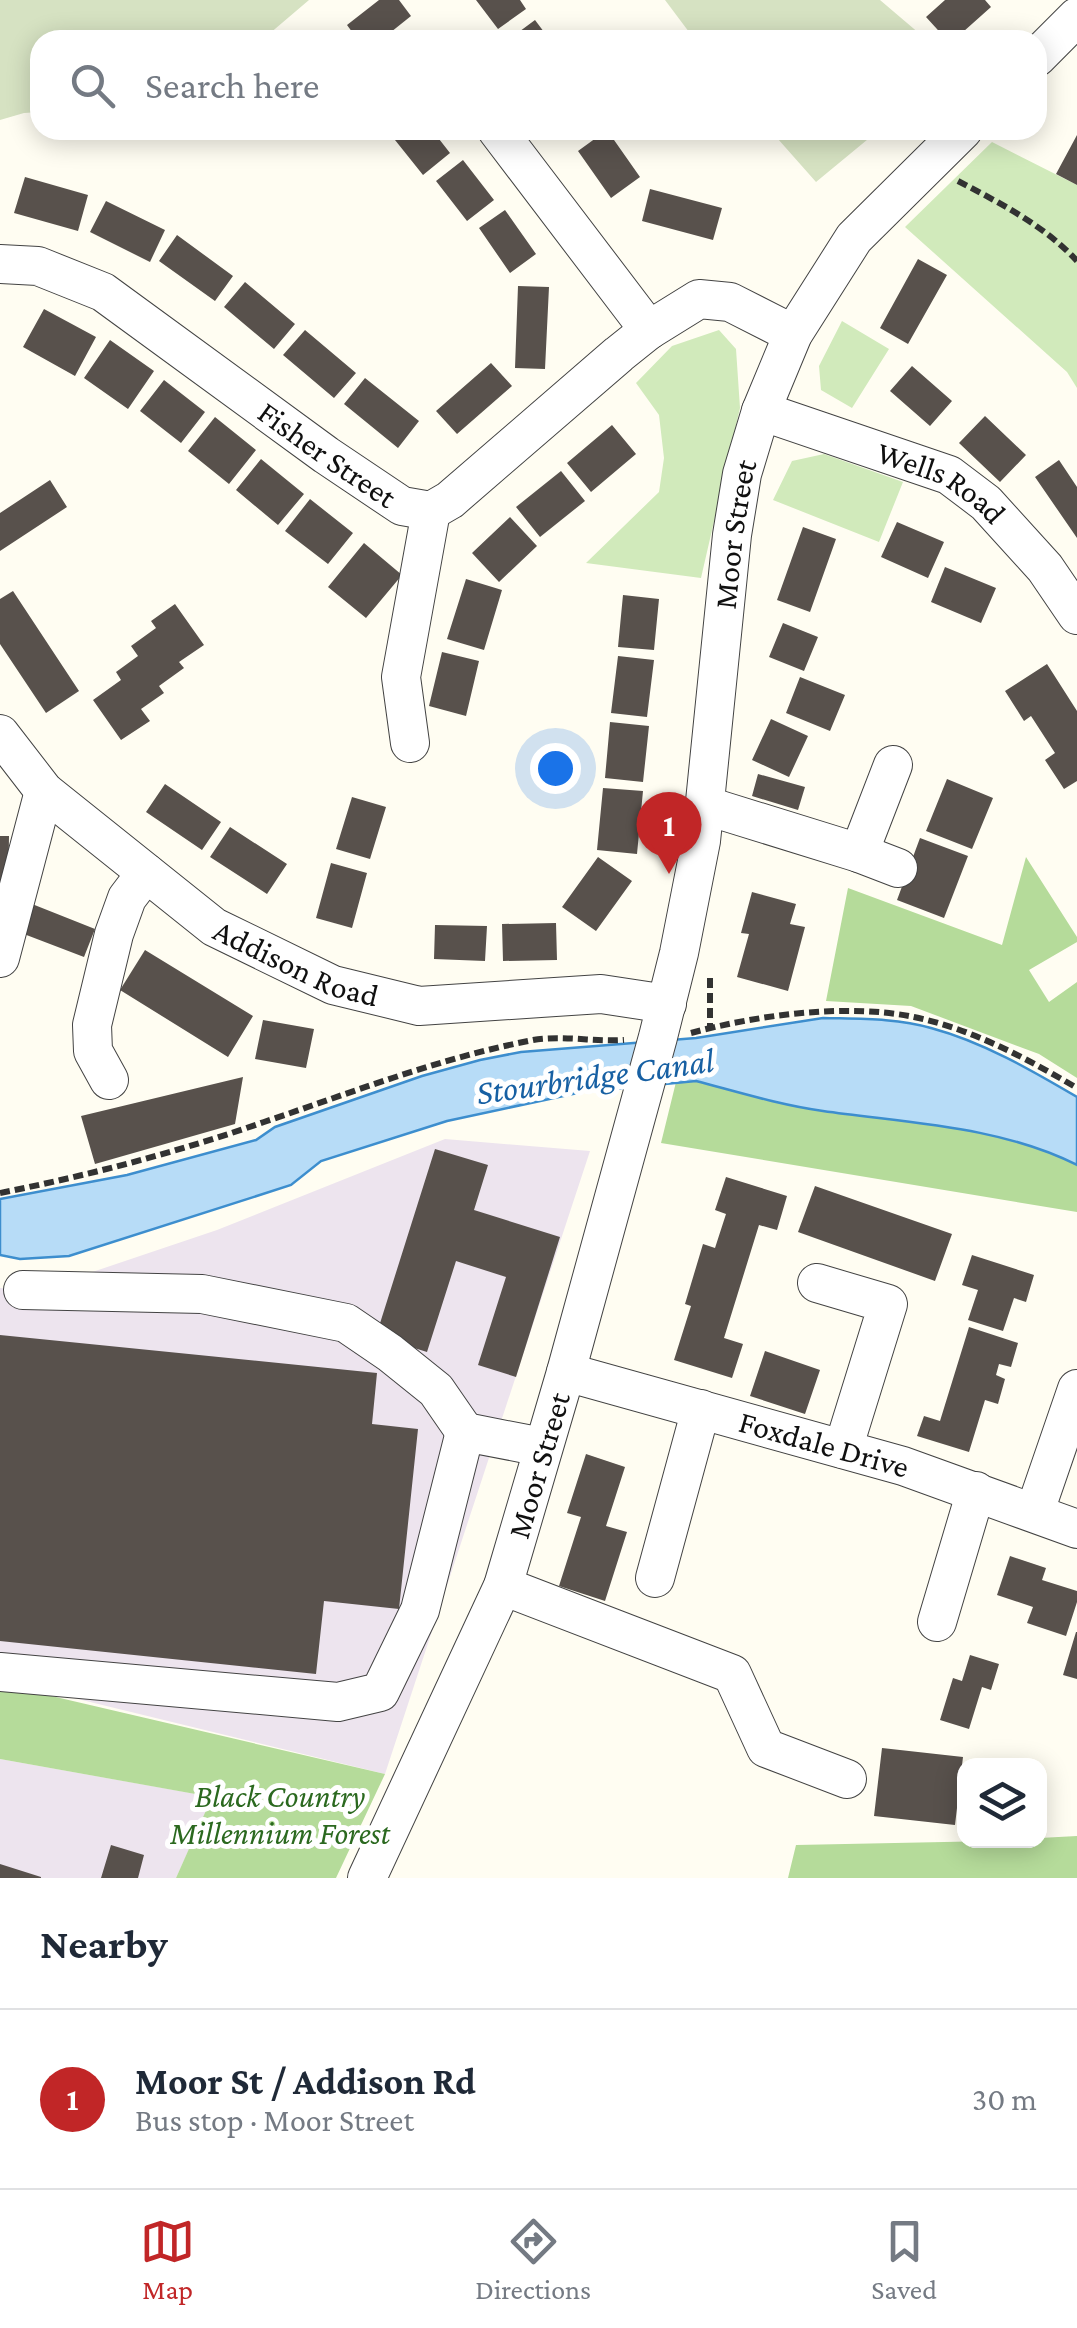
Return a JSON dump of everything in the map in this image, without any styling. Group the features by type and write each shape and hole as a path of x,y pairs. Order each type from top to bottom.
{"street":[{"path":"1047,47 1077,18"},
{"path":"504,140 649,330"},
{"name":"Moor Street","path":"369,1875 503,1586 662,1020 697,860 732,535 742,474 761,411 793,334 854,238 954,140"},
{"name":"Fisher Street","path":"0,264 38,266 103,292 402,506 431,511 450,500 649,330 699,299 730,302 793,334"},
{"name":"Wells Road","path":"761,411 949,475 986,504 1044,568 1077,615"},
{"path":"410,742 401,677 431,511"},
{"name":"Addison Road","path":"0,734 44,791 214,928 332,985 419,1006 601,994 662,1020"},
{"path":"859,853 893,765"},
{"path":"0,958 44,791"},
{"path":"704,805 898,868"},
{"path":"109,1080 93,1050 92,1025 114,934 128,898 146,873"},
{"path":"817,1282 888,1304 844,1449"},
{"path":"24,1290 202,1294 346,1323 436,1390 465,1432 542,1447"},
{"name":"Foxdale Drive","path":"566,1372 844,1449 976,1491 1077,1529"},
{"path":"1034,1511 1077,1389"},
{"path":"655,1578 701,1410"},
{"path":"0,1672 338,1702 380,1692 420,1610 465,1432"},
{"path":"937,1622 976,1491"},
{"path":"503,1586 732,1674 766,1748 847,1780"}],"path":[{"path":"929,164 1011,210 1065,247 1077,261"},
{"path":"0,1193 104,1170 231,1133 398,1075 538,1039 604,1042 662,1020 824,1011 912,1016 973,1035 1077,1088"}],"shaded area":[{"path":"445,1139 590,1151 385,1774 0,1680 0,1288 36,1291 217,1230"},
{"path":"0,1759 213,1797 176,1878 0,1878"}],"green space":[{"path":"0,0 309,0 274,30 30,30 30,113 0,120"},
{"path":"665,0 880,0 915,30 688,30"},
{"path":"779,140 867,140 816,182"},
{"path":"992,142 1077,185 1077,388 1067,372 905,227"},
{"path":"842,321 889,349 852,408 821,390 819,366"},
{"path":"719,330 736,349 740,408 701,578 586,563 659,492 664,458 659,415 636,383 672,346"},
{"path":"824,454 903,482 879,542 773,500 792,461"},
{"path":"1026,857 1077,937 1077,942 1029,970 1049,1002 1077,982 1077,1078 1039,1054 911,1006 826,1001 848,888 1002,945"},
{"path":"696,1081 807,1108 985,1134 1047,1152 1077,1165 1077,1212 661,1143 676,1082"},
{"name":"Black Country Millennium Forest","path":"0,1684 385,1774 336,1878 176,1878 212,1797 0,1759"},
{"path":"1077,1836 1077,1878 788,1878 796,1845 957,1842 957,1848 1047,1848 1047,1838"}],"water":[{"name":"Stourbridge Canal","path":"823,1018 891,1021 931,1028 988,1049 1060,1087 1077,1097 1077,1165 985,1134 807,1108 696,1081 582,1092 447,1121 321,1161 291,1185 69,1256 20,1259 0,1255 0,1199 127,1175 256,1140 275,1127 422,1076 521,1052 696,1038"}],"building":[{"path":"379,0 399,0 411,16 394,30 351,30 347,25"},
{"path":"476,0 520,0 526,9 498,29"},
{"path":"945,0 985,0 991,7 965,30 938,30 926,17"},
{"path":"535,20 542,30 522,30"},
{"path":"1077,135 1077,185 1056,174"},
{"path":"395,140 440,140 450,153 423,175"},
{"path":"593,140 614,140 640,177 611,198 578,151"},
{"path":"463,160 494,200 467,221 436,181"},
{"path":"25,177 88,195 78,231 14,213"},
{"path":"650,189 722,208 713,240 642,221"},
{"path":"106,201 165,230 150,262 90,232"},
{"path":"505,210 536,254 510,273 479,228"},
{"path":"177,235 233,276 215,301 159,261"},
{"path":"918,259 947,275 908,344 880,328"},
{"path":"245,282 295,324 274,349 224,307"},
{"path":"518,286 549,287 545,369 515,368"},
{"path":"44,309 96,337 75,376 23,347"},
{"path":"305,330 356,373 334,398 283,355"},
{"path":"110,340 154,371 128,409 84,378"},
{"path":"491,363 512,386 457,434 436,411"},
{"path":"912,366 952,401 930,426 890,391"},
{"path":"365,378 419,421 398,448 344,404"},
{"path":"164,380 205,412 181,443 140,411"},
{"path":"985,416 1026,455 1000,482 959,443"},
{"path":"215,417 256,450 229,484 188,451"},
{"path":"612,425 636,454 591,492 567,463"},
{"path":"261,459 304,494 278,525 236,490"},
{"path":"1059,460 1077,487 1077,538 1035,477"},
{"path":"561,471 585,501 540,537 516,507"},
{"path":"50,480 67,507 0,551 0,513"},
{"path":"310,499 353,533 328,564 285,531"},
{"path":"510,517 537,546 499,582 472,553"},
{"path":"897,522 944,542 928,578 881,557"},
{"path":"803,527 836,539 810,612 777,600"},
{"path":"364,543 402,575 366,618 328,587"},
{"path":"945,567 996,588 981,623 931,602"},
{"path":"466,579 502,590 484,650 447,639"},
{"path":"13,591 79,691 46,713 0,644 0,599"},
{"path":"623,595 659,599 654,650 618,647"},
{"path":"175,604 204,645 179,662 184,668 159,686 164,693 141,709 150,721 121,740 93,700 121,680 116,672 138,656 131,646 156,628 151,621"},
{"path":"783,623 818,637 804,671 769,657"},
{"path":"442,652 479,661 466,716 429,706"},
{"path":"618,656 654,660 647,717 611,713"},
{"path":"1047,664 1077,711 1077,781 1064,789 1045,760 1055,753 1031,716 1024,721 1005,691"},
{"path":"800,677 845,695 830,731 786,713"},
{"path":"771,719 808,736 789,777 752,760"},
{"path":"610,722 649,726 643,782 605,778"},
{"path":"758,774 805,787 798,810 752,796"},
{"path":"947,779 993,798 972,849 926,831"},
{"path":"165,784 221,822 202,850 146,812"},
{"path":"603,788 643,791 637,854 597,850"},
{"path":"352,797 386,807 370,859 336,849"},
{"path":"230,827 287,864 267,894 210,857"},
{"path":"0,836 9,836 8,906 0,905"},
{"path":"920,838 968,856 944,918 897,900"},
{"path":"598,857 632,881 596,931 562,907"},
{"path":"331,863 367,873 352,928 316,918"},
{"path":"752,892 796,904 790,924 805,927 788,991 737,977 749,934 741,933"},
{"path":"27,902 95,929 84,957 16,931"},
{"path":"556,923 557,960 503,961 502,924"},
{"path":"435,925 487,926 485,961 434,959"},
{"path":"145,950 253,1016 228,1057 120,990"},
{"path":"263,1020 314,1029 306,1068 255,1059"},
{"path":"243,1077 235,1124 95,1164 81,1116"},
{"path":"435,1149 488,1165 474,1210 560,1237 516,1377 478,1365 506,1277 456,1261 427,1352 376,1336"},
{"path":"726,1177 787,1196 777,1230 759,1225 724,1338 743,1344 732,1378 674,1360 691,1306 685,1304 703,1244 715,1248 726,1214 715,1210"},
{"path":"815,1186 952,1234 935,1281 798,1232"},
{"path":"972,1255 1034,1275 1026,1302 1014,1298 1003,1331 968,1320 978,1290 962,1285"},
{"path":"969,1327 1018,1343 1011,1367 999,1364 996,1375 1005,1379 998,1404 985,1400 969,1452 917,1436 924,1416 940,1421"},
{"path":"0,1335 377,1373 372,1424 418,1429 399,1609 324,1601 316,1674 0,1641"},
{"path":"765,1351 820,1370 805,1414 750,1396"},
{"path":"586,1454 625,1467 606,1526 627,1532 605,1601 559,1586 581,1517 567,1513"},
{"path":"1010,1556 1046,1568 1042,1580 1077,1591 1066,1636 1027,1623 1033,1607 997,1595"},
{"path":"1077,1632 1077,1679 1063,1675"},
{"path":"970,1655 999,1664 991,1690 982,1687 969,1729 940,1720 953,1678 962,1681"},
{"path":"882,1748 963,1757 957,1758 955,1825 874,1816"},
{"path":"111,1845 144,1855 138,1878 101,1878"},
{"path":"0,1864 41,1877 41,1878 0,1878"}],"place":[{"name":"Moor St / Addison Rd","path":"669,874"}]}
